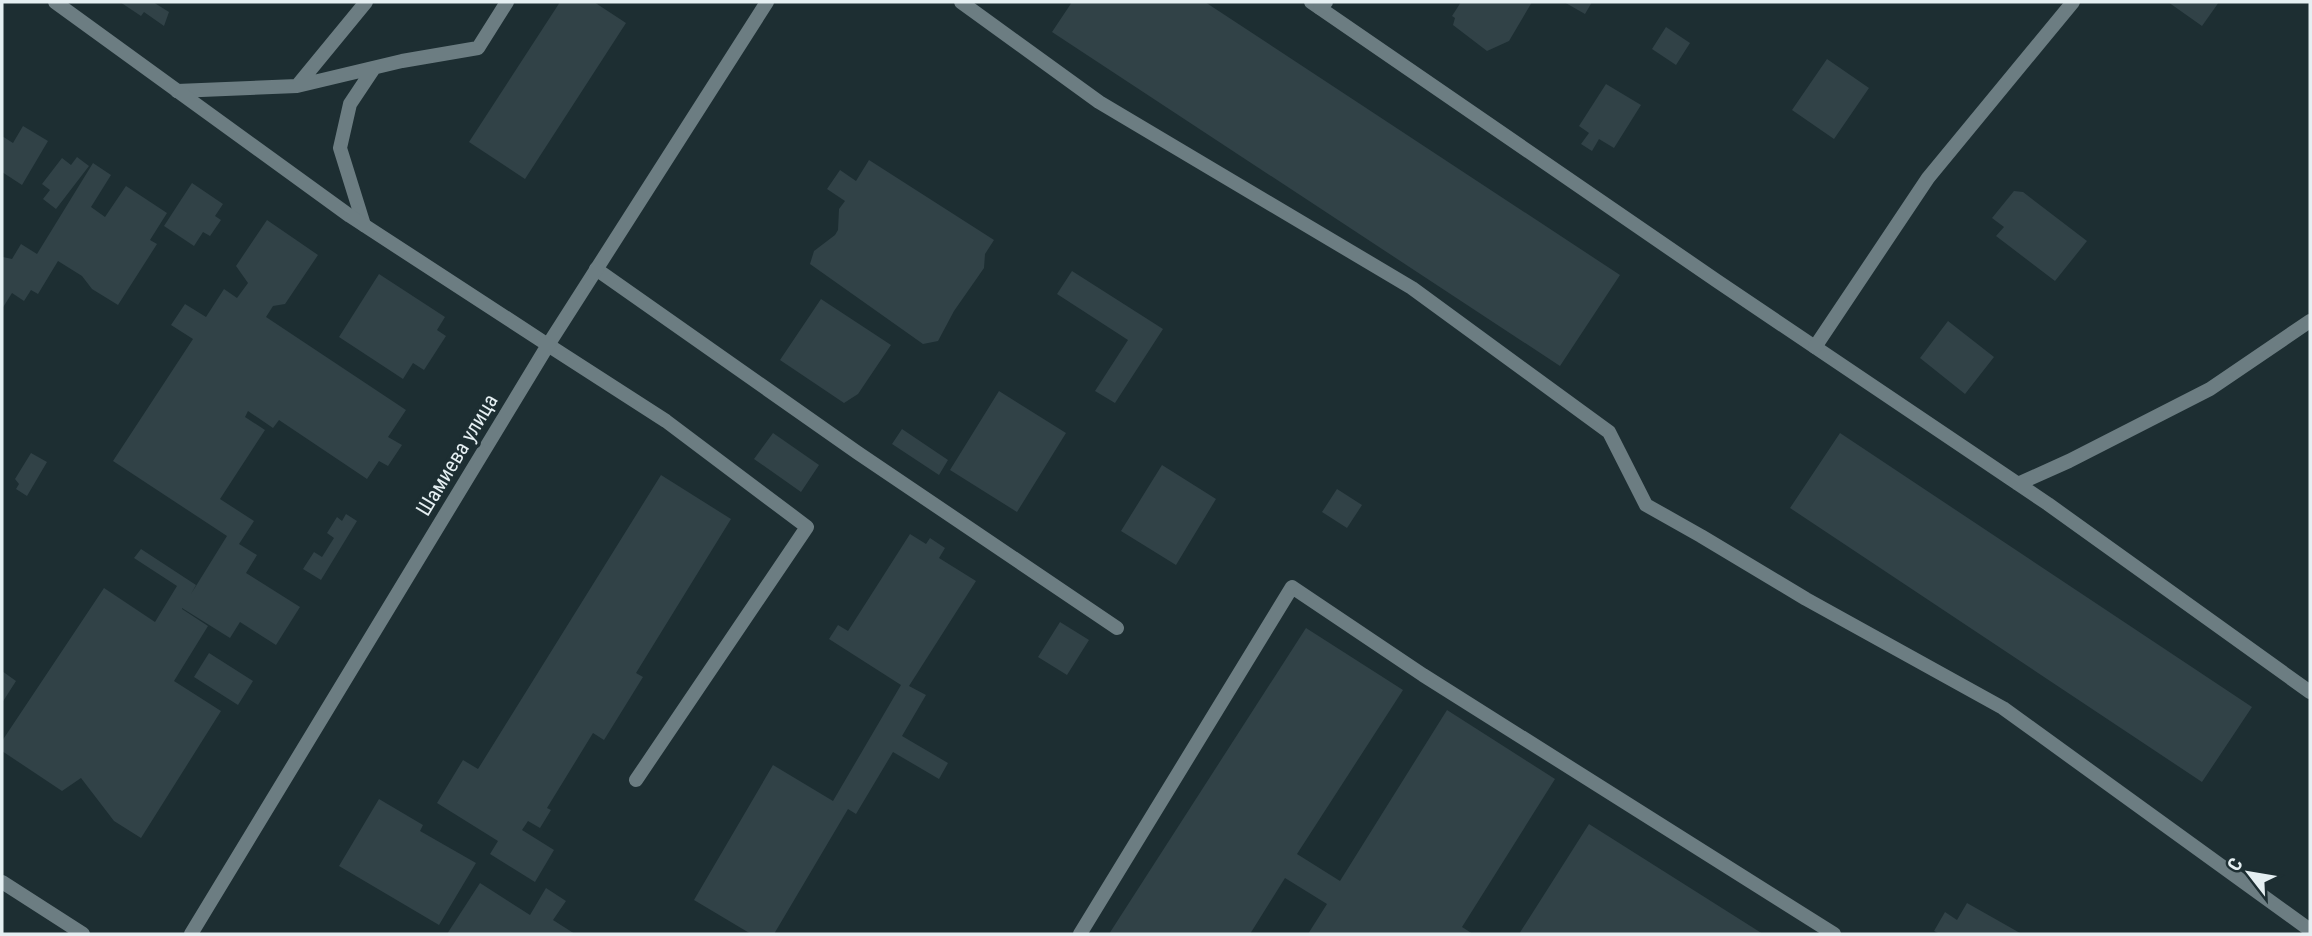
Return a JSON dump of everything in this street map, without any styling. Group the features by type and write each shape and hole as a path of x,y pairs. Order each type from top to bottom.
{"street":[{"path":"54,2 364,225 666,421 807,527 636,780"},
{"path":"298,86 366,2"},
{"path":"177,90 298,86 478,48 508,2"},
{"name":"Шамиева улица","path":"191,934 548,345 767,2"},
{"path":"961,2 1099,102 1412,288 1609,432 1646,505 1806,599 2003,708 2310,930"},
{"path":"1815,347 1928,178 2073,2"},
{"path":"1319,4 2018,484 2310,692"},
{"path":"364,225 340,148 350,104 374,68"},
{"path":"596,269 858,453 1117,628"},
{"path":"2018,484 2070,461 2210,389 2310,321"},
{"path":"1080,934 1292,587 1423,675 1834,934"},
{"path":"2,882 83,934"}],"building":[{"path":"120,2 153,2 169,12 164,26 144,12 141,16"},
{"path":"560,2 594,2 626,23 525,179 469,142"},
{"path":"1072,2 1205,2 1620,275 1560,366 1052,32"},
{"path":"1461,2 1532,2 1509,41 1487,51 1453,25 1455,18 1452,16"},
{"path":"1564,2 1592,2 1585,14"},
{"path":"2168,2 2219,2 2202,26"},
{"path":"1666,27 1690,43 1676,65 1652,49"},
{"path":"1827,59 1869,88 1834,139 1792,110"},
{"path":"1606,84 1641,105 1614,148 1599,139 1592,151 1581,144 1589,133 1579,126"},
{"path":"23,126 48,141 22,185 2,172 2,136 13,143"},
{"path":"77,157 89,166 56,209 43,199 50,190 42,184 62,158 71,165"},
{"path":"869,160 994,240 985,254 984,268 954,311 938,341 923,344 810,264 814,251 838,230 839,209 845,201 827,189 840,170 856,181"},
{"path":"93,163 111,175 91,207 105,217 126,186 167,213 150,240 157,244 118,305 92,289 82,276 58,261 38,294 31,290 24,301 12,293 2,309 3,257 12,259 21,244 37,254"},
{"path":"192,183 223,204 215,216 221,220 210,236 203,232 194,246 164,226"},
{"path":"2014,191 2023,192 2087,241 2055,281 1996,236 2004,227 1992,218"},
{"path":"267,220 318,255 285,304 273,306 266,317 406,410 388,437 402,445 388,466 379,461 367,479 279,420 273,428 248,411 245,417 265,430 220,499 254,521 239,544 257,555 246,573 300,607 276,645 240,622 230,638 182,608 208,626 174,681 221,711 141,838 114,821 81,778 62,791 2,751 2,741 104,588 155,622 177,586 134,558 141,549 196,585 191,594 227,536 113,461 193,339 171,325 185,304 206,317 224,289 237,298 248,283 236,266"},
{"path":"1072,271 1163,329 1115,403 1095,391 1128,340 1057,294"},
{"path":"379,274 445,317 437,330 446,336 424,370 413,363 403,379 339,337"},
{"path":"821,299 891,345 858,394 844,403 780,360"},
{"path":"1948,321 1994,357 1965,394 1920,358"},
{"path":"999,391 1066,433 1017,512 950,470"},
{"path":"902,429 948,460 939,475 892,444"},
{"path":"773,433 819,465 801,492 754,459"},
{"path":"1840,433 2252,707 2202,782 1790,508"},
{"path":"31,453 47,462 27,496 16,489 19,484 15,479"},
{"path":"1162,465 1216,499 1176,565 1121,531"},
{"path":"661,475 731,519 636,673 643,677 604,740 593,733 547,808 551,810 540,828 528,821 522,830 554,850 535,882 490,854 498,841 437,803 463,760 478,769"},
{"path":"1337,489 1362,505 1347,528 1322,512"},
{"path":"346,514 357,521 321,580 303,569 314,552 322,557 334,538 327,533 337,517 342,521"},
{"path":"910,534 926,544 930,538 945,548 939,558 976,581 909,686 926,695 902,736 948,763 939,779 893,752 856,814 848,809 774,934 751,934 694,900 773,765 833,801 901,685 829,639 838,625 848,631"},
{"path":"1060,622 1089,640 1067,675 1038,657"},
{"path":"1306,628 1403,690 1297,854 1340,881 1447,710 1555,779 1462,927 1473,934 1308,934 1327,904 1285,878 1250,934 1109,934"},
{"path":"209,653 253,681 238,705 194,677"},
{"path":"2,671 16,681 2,703"},
{"path":"379,799 423,825 420,831 476,863 439,925 339,866"},
{"path":"1589,824 1763,934 1519,934"},
{"path":"480,883 530,915 546,888 566,901 553,920 575,934 447,934"},
{"path":"1967,903 2020,933 1940,934 1934,931 1945,912 1957,920"}]}
